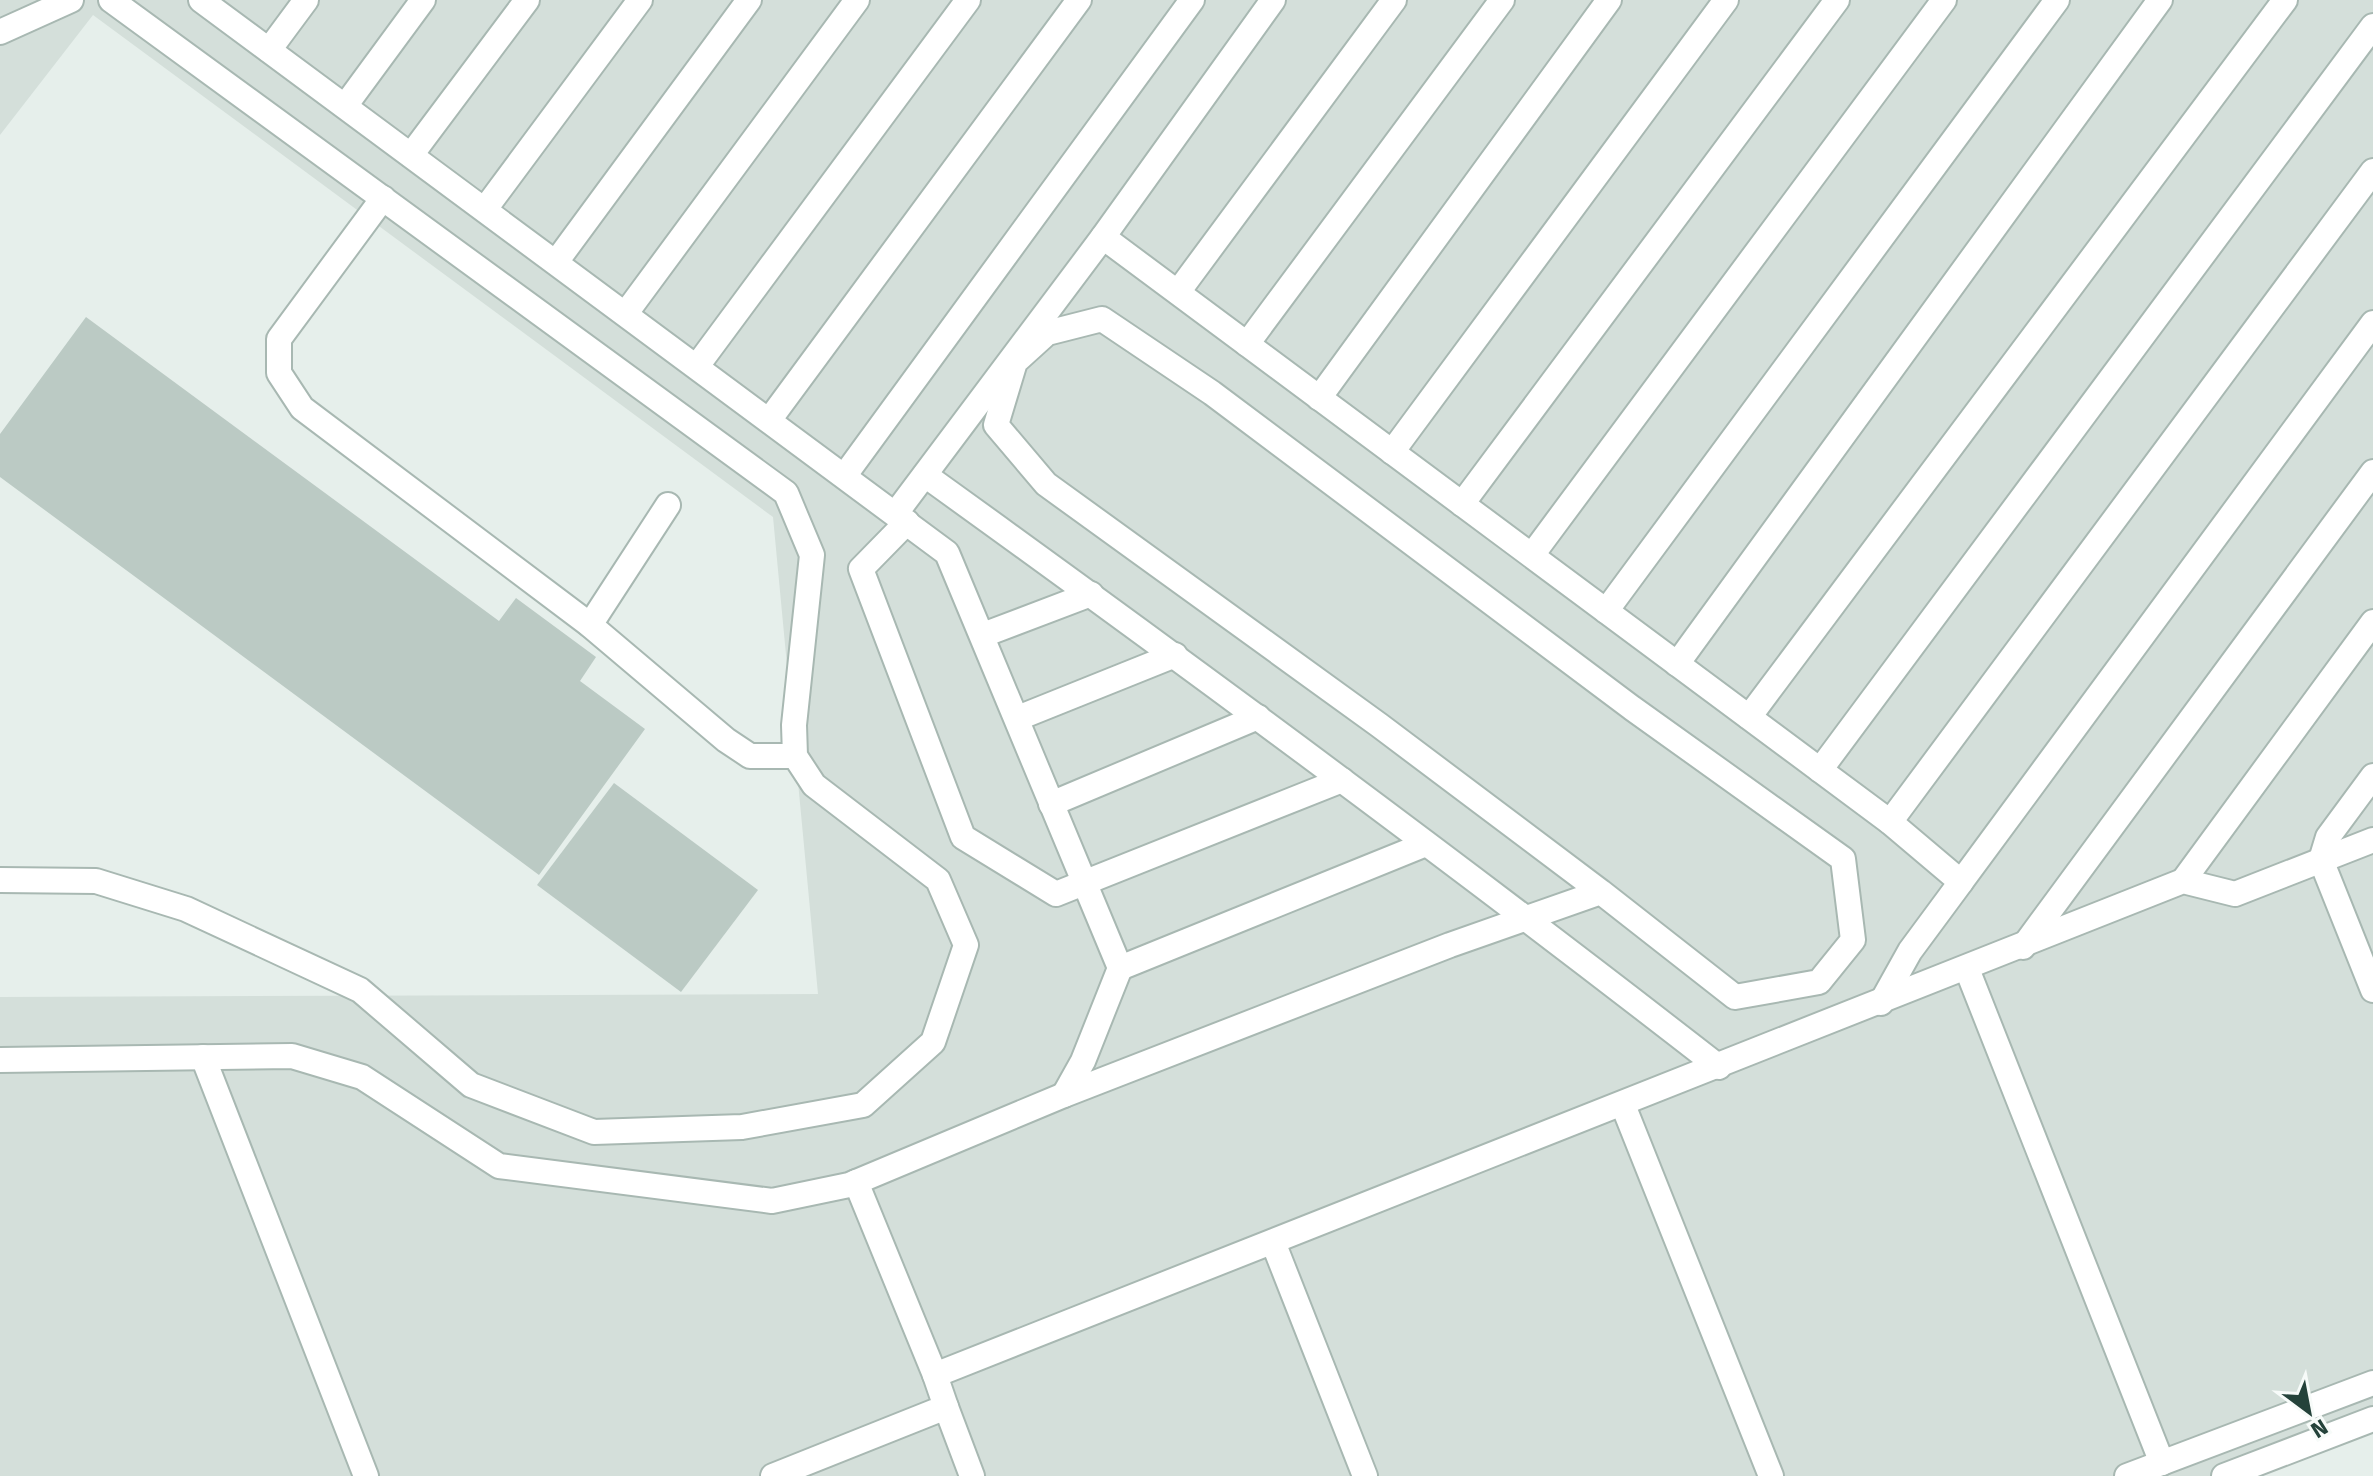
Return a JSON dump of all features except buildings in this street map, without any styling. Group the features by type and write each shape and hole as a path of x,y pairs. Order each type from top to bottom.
{"lane":[{"path":"0,32 71,0"},
{"path":"0,880 96,881 186,909 360,990 471,1085 594,1132 742,1127 863,1105 933,1042 966,945 938,880 814,785 795,756 794,725 812,555 786,493 111,0"},
{"path":"201,0 947,553 1120,968 1083,1061 1064,1095"},
{"path":"269,50 306,0"},
{"path":"345,106 423,0"},
{"path":"411,155 527,0"},
{"path":"485,209 640,0"},
{"path":"556,262 749,0"},
{"path":"626,313 857,0"},
{"path":"697,366 968,0"},
{"path":"770,419 1079,0"},
{"path":"845,475 1192,0"},
{"path":"1273,0 1103,237 925,475 902,517 861,569 963,837 1056,894 1085,886 1342,780"},
{"path":"1178,292 1394,0"},
{"path":"1247,344 1502,0"},
{"path":"1319,398 1609,0"},
{"path":"1392,452 1726,0"},
{"path":"1462,504 1837,0"},
{"path":"1532,555 1944,0"},
{"path":"1606,611 2057,0"},
{"path":"1677,664 2160,0"},
{"path":"1749,717 2285,0"},
{"path":"1820,770 2373,26"},
{"path":"1890,822 2373,171"},
{"path":"383,198 279,339 279,373 302,408 590,625 726,740 750,756 795,756"},
{"path":"1103,237 1890,822 1961,882"},
{"path":"1102,319 1212,393 1632,708 1843,859 1853,940 1819,982 1735,997 1601,892 1379,725 1046,484 996,425 1015,362 1047,333 1102,319"},
{"path":"1881,1003 1910,951 2373,323"},
{"path":"2023,947 2373,472"},
{"path":"925,475 1175,655 1525,916 1719,1067"},
{"path":"590,625 668,505"},
{"path":"983,635 1091,594"},
{"path":"935,1375 2023,947 2183,881 2373,622"},
{"path":"1018,718 1175,655"},
{"path":"1051,804 1258,717"},
{"path":"2373,776 2328,837 2321,860 2373,990"},
{"path":"2183,881 2235,894 2373,840"},
{"path":"1120,968 1426,844"},
{"path":"0,1060 292,1056 362,1077 499,1166 772,1201 856,1182 1064,1095 1525,916 1601,892"},
{"path":"1967,969 2162,1463"},
{"path":"203,1057 366,1476"},
{"path":"1623,1105 1771,1476"},
{"path":"856,1182 935,1375 972,1476"},
{"path":"1273,1242 1365,1476"},
{"path":"2127,1476 2373,1383"},
{"path":"773,1476 946,1407"},
{"path":"2224,1476 2373,1419"}],"shaded area":[{"path":"0,0 2373,0 2373,1417 2237,1476 0,1476 0,997 818,994 773,517 93,15 0,135"}]}
